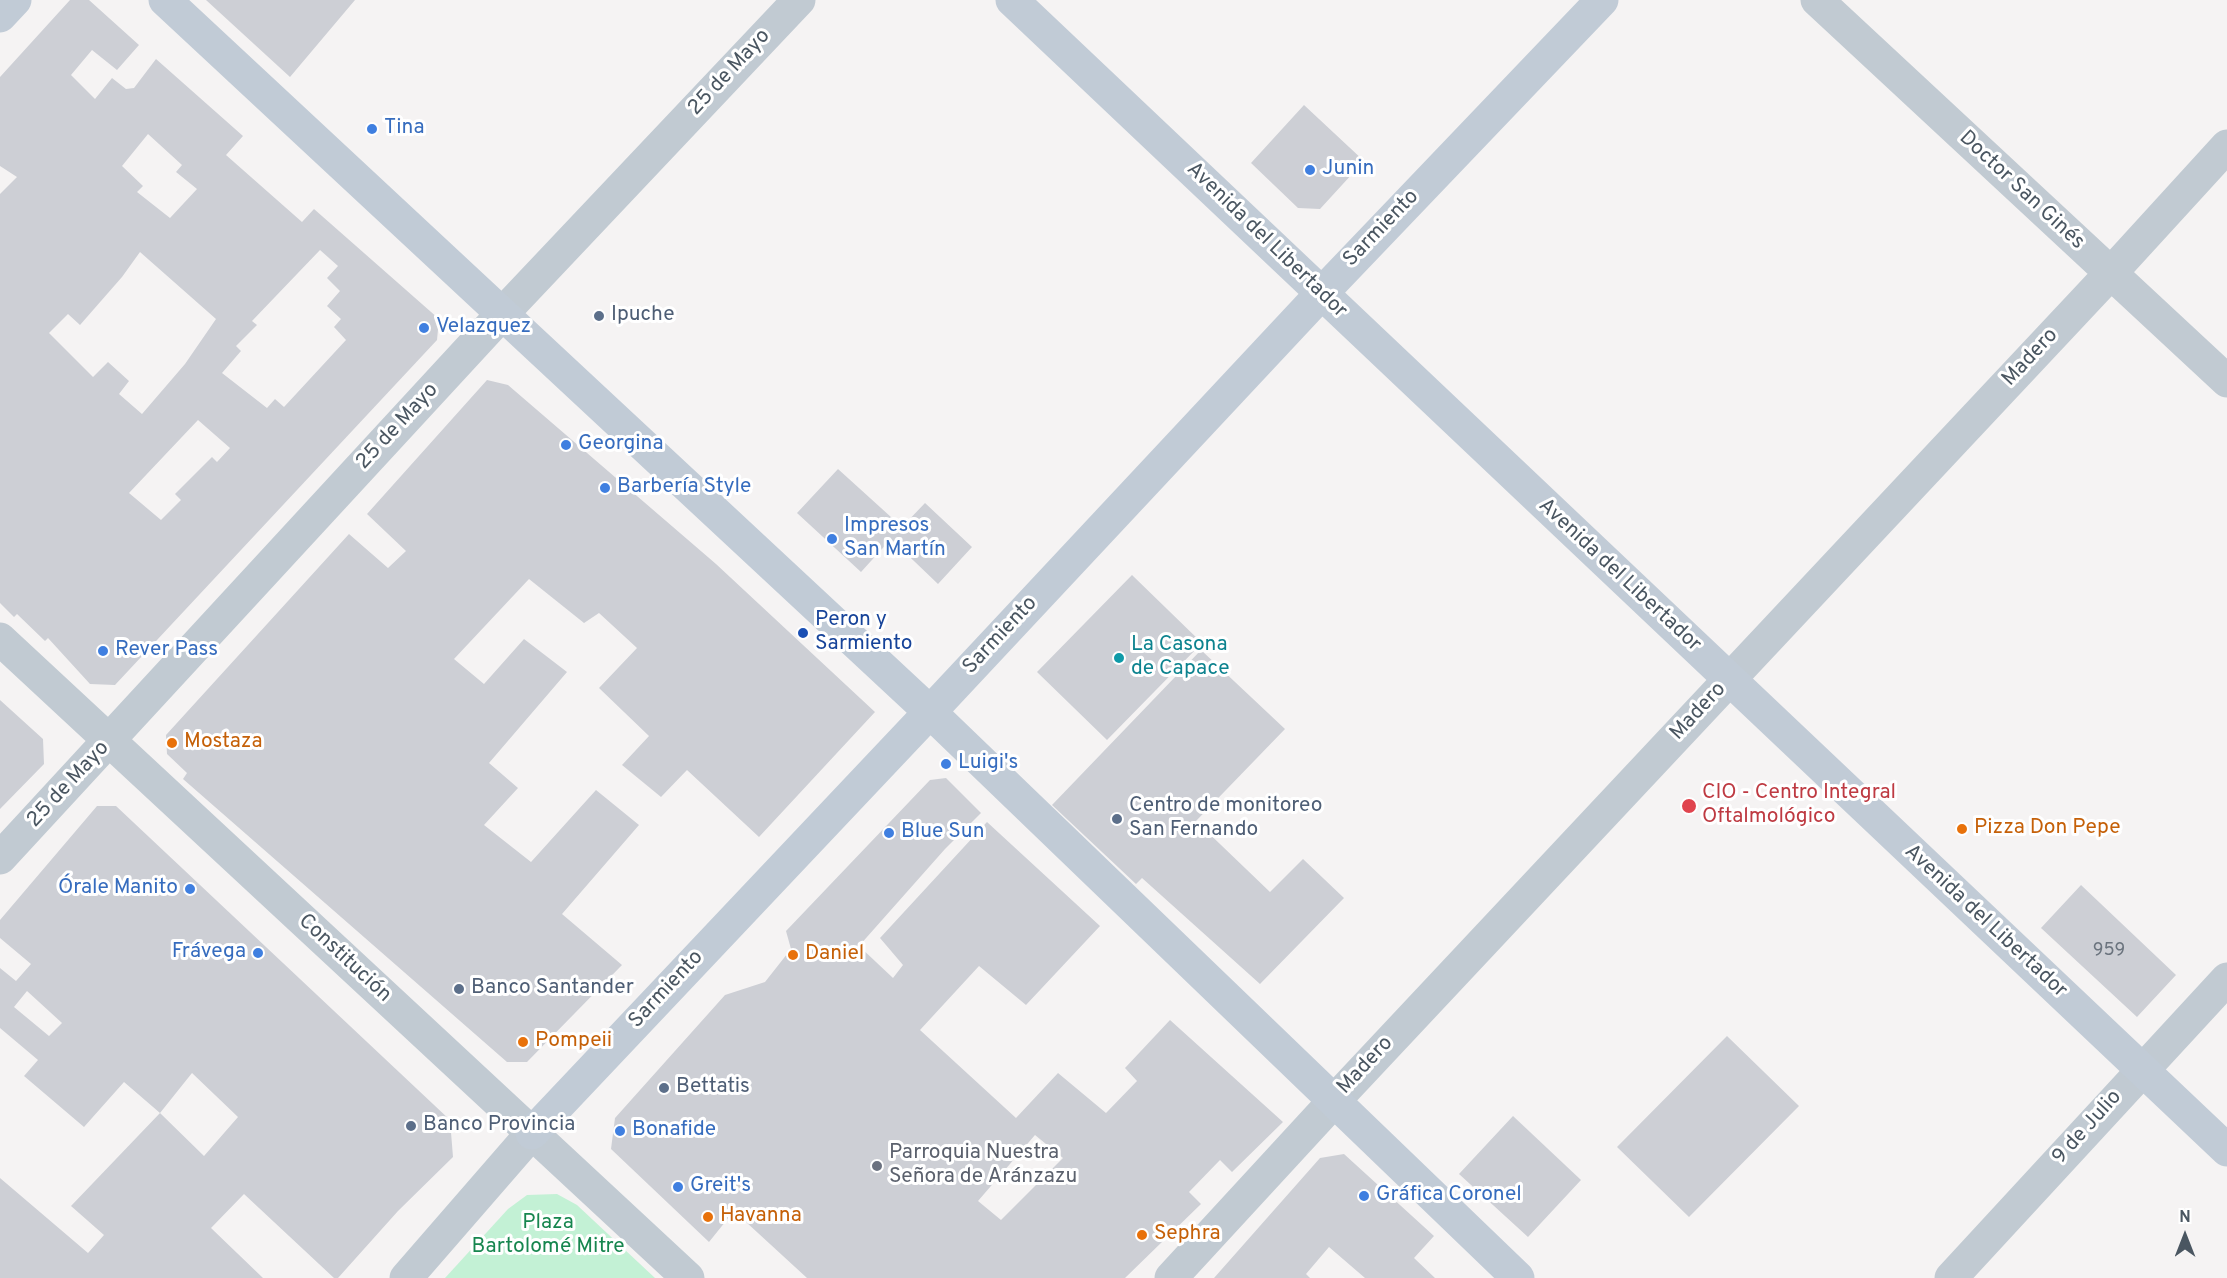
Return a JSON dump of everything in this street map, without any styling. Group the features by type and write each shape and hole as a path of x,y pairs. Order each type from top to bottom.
{"main road":[{"path":"0,16 15,0"},
{"path":"165,0 930,712 1518,1278"},
{"name":"Avenida del Libertador","path":"1012,0 2227,1150"},
{"name":"Sarmiento","path":"532,1133 1321,294 1602,0"}],"street":[{"name":"25 de Mayo","path":"0,858 503,313 799,0"},
{"name":"Doctor San Ginés","path":"1817,0 2227,381"},
{"name":"Madero","path":"1170,1278 2110,274 2227,146"},
{"name":"Constitución","path":"0,639 688,1278"},
{"name":"9 de Julio","path":"1951,1278 2227,978"},
{"name":"Sarmiento","path":"406,1278 532,1133"}],"green space":[{"name":"Plaza Bartolomé Mitre","path":"557,1194 577,1205 655,1278 445,1278 508,1209 527,1195"}],"building":[{"path":"70,0 89,0 139,45 117,70 92,50 71,75 95,99 112,78 126,89 134,88 156,59 243,136 226,155 302,222 314,209 439,319 437,340 115,685 90,684 48,638 45,641 17,614 14,617 0,603 0,194 17,177 0,166 0,77","holes":["148,134 182,165 176,172 197,189 170,218 137,192 143,186 122,166","320,250 338,266 327,278 340,291 327,306 341,319 334,327 346,340 284,407 275,399 267,408 222,373 241,351 236,346 257,325 252,321","140,252 216,319 185,364 142,414 119,394 129,381 108,362 93,377 49,333 68,314 80,325 122,277","198,420 230,448 217,462 212,457 175,494 181,500 161,520 129,493"]},
{"path":"206,0 355,0 290,77"},
{"path":"1304,105 1364,161 1320,209 1298,208 1251,163"},
{"path":"487,380 508,385 716,564 875,712 759,837 687,770 661,797 622,765 649,736 599,688 637,648 599,613 584,623 529,579 454,659 484,684 524,639 567,672 489,763 518,788 484,825 531,862 596,790 639,825 562,914 622,965 527,1062 507,1062 183,779 187,773 167,754 166,735 349,534 388,568 406,551 367,514"},
{"path":"838,469 902,527 925,503 972,547 938,584 891,539 861,572 797,513"},
{"name":"La Casona de Capace","path":"1132,575 1202,643 1107,740 1037,672"},
{"path":"1201,650 1285,729 1196,821 1270,892 1303,859 1344,898 1260,984 1142,878 1136,884 1052,805"},
{"path":"0,700 43,739 44,764 0,809"},
{"path":"946,778 981,813 945,849 859,946 893,978 903,965 880,938 987,822 1100,926 1026,1005 979,966 920,1030 1016,1118 1058,1073 1106,1113 1137,1081 1125,1068 1170,1020 1283,1122 1232,1172 1220,1160 1189,1192 1201,1204 1125,1278 807,1278 734,1211 709,1242 611,1149 615,1118 725,995 765,982 791,949 786,931 930,780","holes":["1035,1135 1063,1158 1001,1220 978,1201"]},
{"path":"97,806 116,806 450,1120 453,1157 398,1211 338,1278 334,1278 244,1194 211,1228 263,1278 0,1278 0,1178 88,1253 104,1235 71,1206 160,1113 124,1082 84,1127 24,1076 38,1060 0,1028 0,968 16,981 31,964 0,938 0,920","holes":["27,991 62,1023 49,1036 14,1007","192,1073 238,1117 204,1156 160,1113"]},
{"path":"2081,885 2176,975 2137,1017 2041,928"},
{"path":"1727,1036 1799,1106 1689,1217 1617,1147"},
{"path":"1513,1116 1581,1180 1528,1237 1459,1174"},
{"path":"1344,1154 1434,1236 1414,1258 1435,1278 1365,1278 1329,1247 1306,1274 1310,1278 1214,1278 1320,1158"}],"place":[{"name":"Tina","path":"372,129"},
{"name":"Junin","path":"1310,170"},
{"name":"Ipuche","path":"599,316"},
{"name":"Velazquez","path":"424,328"},
{"name":"Georgina","path":"566,445"},
{"name":"Barbería Style","path":"605,488"},
{"name":"Impresos San Martín","path":"832,539"},
{"name":"Peron y Sarmiento","path":"803,633"},
{"name":"Rever Pass","path":"103,651"},
{"name":"La Casona de Capace","path":"1119,658"},
{"name":"Mostaza","path":"172,743"},
{"name":"Luigi's","path":"946,764"},
{"name":"CIO - Centro Integral Oftalmológico","path":"1689,806"},
{"name":"Centro de monitoreo San Fernando","path":"1117,819"},
{"name":"Pizza Don Pepe","path":"1962,829"},
{"name":"Blue Sun","path":"889,833"},
{"name":"Órale Manito","path":"190,889"},
{"name":"Frávega","path":"258,953"},
{"name":"Daniel","path":"793,955"},
{"name":"Banco Santander","path":"459,989"},
{"name":"Pompeii","path":"523,1042"},
{"name":"Bettatis","path":"664,1088"},
{"name":"Banco Provincia","path":"411,1126"},
{"name":"Bonafide","path":"620,1131"},
{"name":"Parroquia Nuestra Señora de Aránzazu","path":"877,1166"},
{"name":"Greit's","path":"678,1187"},
{"name":"Gráfica Coronel","path":"1364,1196"},
{"name":"Havanna","path":"708,1217"},
{"name":"Sephra","path":"1142,1235"}]}
